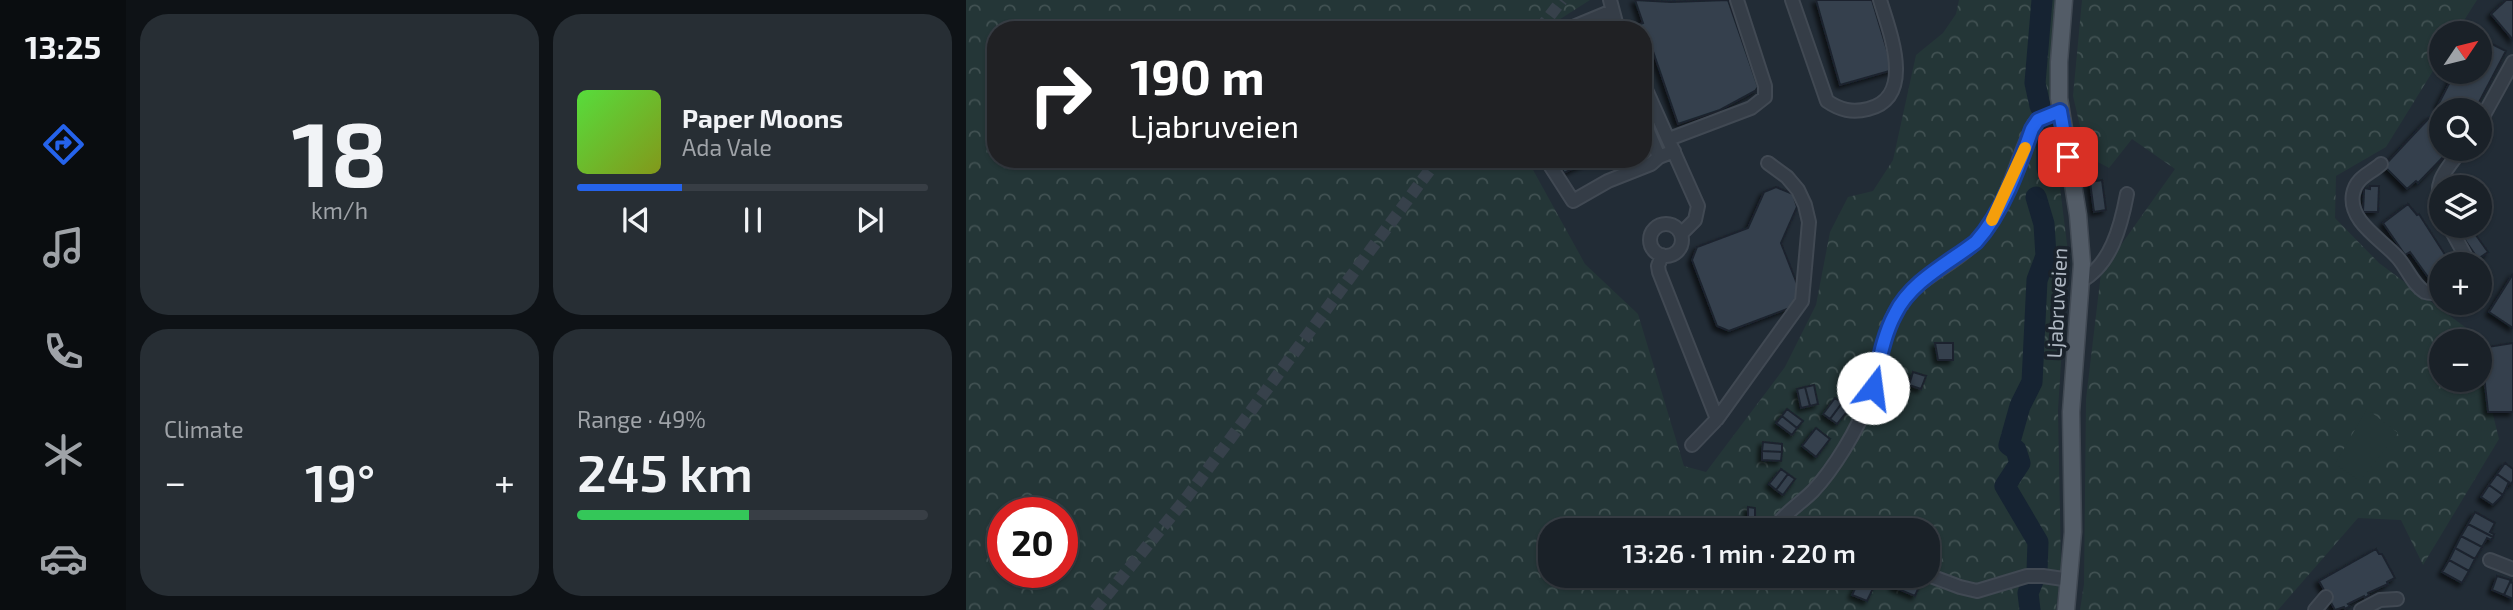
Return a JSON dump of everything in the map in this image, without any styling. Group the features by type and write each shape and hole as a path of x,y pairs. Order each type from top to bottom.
{"main road":[{"name":"Ljabruveien","path":"2064,0 2059,72 2060,111 2081,245 2081,281 2071,412 2073,532 2066,610"}],"lane":[{"path":"1652,163 1672,145 1751,108 1765,97 1765,86 1737,0"},
{"path":"1792,0 1827,101 1838,109 1852,111 1869,109 1885,102 1896,83 1895,62 1880,0"},
{"path":"1587,21 1611,6"},
{"path":"1597,17 1599,21"},
{"path":"2492,100 2513,62"},
{"path":"1652,102 1698,206 1695,220 1681,234 1681,245 1677,251 1662,255 1654,250 1650,243 1655,228 1662,225 1670,225 1681,234"},
{"path":"1783,518 1829,472 1858,423 1873,388 1889,327 1900,305 1922,282 1979,239 1999,206 2034,124 2060,111"},
{"path":"1652,141 1659,157"},
{"path":"1692,445 1717,419 1796,311 1804,293 1809,222 1805,205 1794,185 1780,170 1768,163"},
{"path":"2381,164 2361,177 2356,184 2352,202 2356,213 2365,226 2400,260 2419,287 2429,293"},
{"path":"1552,168 1573,201 1608,181 1641,168"},
{"path":"2081,281 2100,268 2117,234 2127,194"},
{"path":"1662,255 1659,272 1717,419"},
{"path":"2490,560 2513,569"},
{"path":"1940,580 1977,591 2027,576 2070,580"},
{"path":"2315,610 2326,597"},
{"path":"2361,610 2380,600 2397,599"}],"green space":[{"path":"966,0 1590,0 1557,21 987,21 987,168 1532,168 1585,264 1638,314 1684,466 1706,472 1785,367 1816,305 1830,232 1848,197 1873,191 1893,160 1916,55 1943,33 1956,14 1959,0 2056,0 2050,107 2068,252 2058,410 2061,565 2056,610 966,610"},
{"path":"2082,0 2477,0 2464,21 2429,21 2429,77 2386,147 2336,176 2335,218 2379,263 2429,300 2429,315 2449,315 2468,329 2429,329 2429,392 2487,392 2499,439 2423,565 2401,520 2358,518 2278,610 2080,610 2084,584 2086,399 2101,273 2175,169 2132,139 2109,168 2087,156 2073,96"},
{"path":"2367,409 2398,433 2360,481 2335,464"}],"building":[{"path":"1635,0 1728,0 1758,87 1720,110 1678,124 1652,49 1652,21 1642,21"},
{"path":"1816,0 1872,0 1893,70 1840,85"},
{"path":"2506,0 2513,0 2513,40 2491,14"},
{"path":"2492,44 2506,51 2492,78"},
{"path":"2449,84 2489,84 2481,98 2442,98"},
{"path":"2429,118 2429,161 2439,161 2418,183 2416,181 2407,189 2384,166"},
{"path":"1562,168 1575,168 1564,173"},
{"path":"2102,180 2106,210 2094,212 2090,182"},
{"path":"2370,186 2379,186 2378,212 2363,212 2364,188 2370,189"},
{"path":"1776,187 1793,194 1797,207 1781,243 1801,294 1795,306 1729,331 1717,326 1692,260 1697,247 1748,228 1764,192"},
{"path":"2408,204 2419,214 2429,230 2429,238 2434,238 2443,252 2429,252 2429,278 2410,252 2405,255 2383,223"},
{"path":"2464,238 2478,238 2488,252 2473,252"},
{"path":"2513,274 2513,328 2492,314 2492,307"},
{"path":"1935,343 1953,343 1953,360 1938,360"},
{"path":"2513,343 2513,412 2488,412 2486,392 2492,392 2492,346"},
{"path":"1913,372 1926,376 1921,389 1909,385"},
{"path":"1814,385 1818,404 1810,406 1805,387"},
{"path":"1805,387 1810,406 1801,408 1797,389"},
{"path":"1835,398 1842,403 1830,419 1823,414"},
{"path":"1842,403 1849,409 1837,424 1830,419"},
{"path":"1787,409 1803,421 1797,428 1782,416"},
{"path":"1782,416 1797,428 1792,435 1776,423"},
{"path":"1816,428 1830,439 1816,457 1802,446"},
{"path":"1763,442 1782,444 1782,452 1762,451"},
{"path":"1762,451 1782,452 1781,461 1762,460"},
{"path":"2505,463 2513,469 2511,484 2497,474"},
{"path":"1781,469 1788,474 1776,490 1769,484"},
{"path":"1788,474 1795,479 1783,495 1776,490"},
{"path":"2497,474 2509,482 2503,495 2489,485"},
{"path":"2489,485 2503,495 2493,505 2481,497"},
{"path":"1748,507 1755,508 1755,518 1748,518"},
{"path":"2475,512 2495,523 2490,532 2494,534 2493,537 2468,524"},
{"path":"2468,524 2493,537 2491,540 2487,538 2482,547 2461,536"},
{"path":"2461,536 2482,547 2475,559 2455,548"},
{"path":"2455,548 2475,559 2469,571 2449,560"},
{"path":"2376,549 2382,554 2395,578 2368,593 2365,598 2364,596 2348,604 2350,606 2345,609 2335,610 2319,581"},
{"path":"2449,560 2469,571 2462,583 2442,572"},
{"path":"2497,576 2511,580 2504,595 2492,590"},
{"path":"2510,582 2513,583 2513,599 2504,595"},
{"path":"1855,588 1873,588 1867,601 1852,595"},
{"path":"1895,588 1918,588 1915,596"}],"waterway":[{"path":"2040,106 2035,83 2042,0"},
{"path":"2046,122 2047,169"},
{"path":"2036,197 2044,224 2046,256 2037,280 2032,382 2020,406 2009,445 2016,450 2020,463 2005,486 2038,542 2037,571"},
{"path":"2030,610 2028,593 2033,581"}],"tunnel":[{"path":"1546,21 1562,0"},
{"path":"1095,610 1187,497 1431,168"}],"slow traffic":[{"path":"1992,220 2025,148"}],"route":[{"path":"1873,388 1889,327 1900,305 1916,287 1982,235 1999,206 2038,120 2060,111 2068,157"}]}
